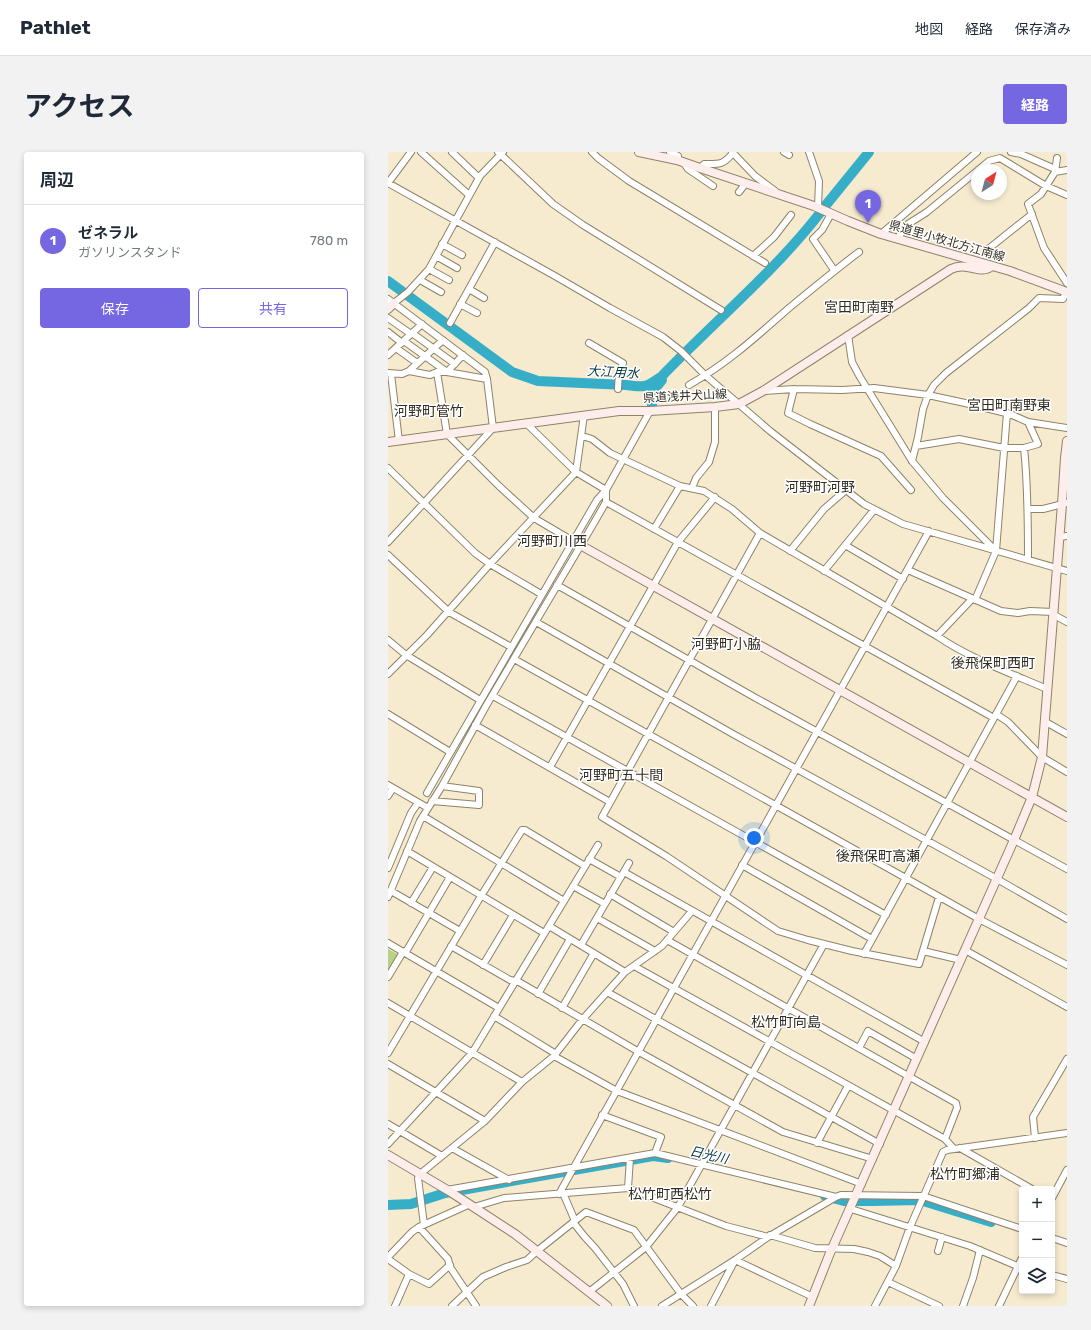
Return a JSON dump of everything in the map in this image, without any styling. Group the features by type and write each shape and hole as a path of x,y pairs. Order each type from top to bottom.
{"street":[{"path":"411,152 388,183 610,308 663,336 775,435 874,510 903,524 1067,571"},
{"path":"422,152 469,195"},
{"path":"452,152 479,178"},
{"path":"592,152 629,181 765,263"},
{"name":"県道里小牧北方江南線","path":"638,152 681,162 746,183 818,207 881,234 992,266 1067,292"},
{"path":"670,152 678,156 688,170 713,186"},
{"path":"700,168 704,164 719,164 726,161 733,152 755,176 778,194"},
{"path":"809,152 819,181 818,207"},
{"path":"881,234 977,152"},
{"path":"1011,152 1021,154 1055,170 1067,170"},
{"path":"388,542 493,428 485,372 422,324 390,304 406,294 420,280 436,256 479,178 500,153 553,204 583,225 721,310"},
{"path":"985,164 989,161 1000,158 1046,186 1067,195"},
{"path":"1057,158 1055,170 1041,194 1028,204 1044,248 1067,283"},
{"path":"897,239 908,224 927,212 971,175"},
{"path":"739,192 746,183"},
{"path":"832,214 822,230 813,239 834,270"},
{"path":"987,250 1032,214"},
{"path":"753,256 774,237 791,215"},
{"path":"450,323 495,242"},
{"path":"442,244 462,255"},
{"path":"689,385 730,359 834,270 859,252"},
{"path":"436,256 456,268"},
{"name":"県道浅井犬山線","path":"388,442 620,411 650,411 739,404 763,391 951,269 957,266 964,266 983,270 992,266"},
{"path":"428,269 449,280"},
{"path":"420,280 441,292"},
{"path":"469,289 484,298"},
{"path":"912,461 923,409 928,395 934,385 946,373 1029,308 1039,298 1063,299 1067,292"},
{"path":"460,304 477,313"},
{"path":"388,318 455,364"},
{"path":"388,355 422,324"},
{"path":"388,332 447,372"},
{"path":"848,335 852,362 912,461 943,498 996,551"},
{"path":"399,441 389,373 402,374 409,371 443,340"},
{"path":"590,343 623,363 620,370 618,386"},
{"path":"388,346 417,364"},
{"path":"447,372 464,355"},
{"path":"409,371 430,375 437,372 447,372 487,379"},
{"path":"437,372 447,434 499,486 534,518 552,530 1067,816"},
{"path":"763,391 794,389 842,390 867,387 928,395 1007,413 1028,422 1067,428"},
{"path":"794,389 788,412 810,424 881,456 911,490"},
{"path":"692,488 696,478 709,462 715,442 715,407"},
{"path":"426,793 541,594 597,500 606,490 650,411"},
{"path":"937,636 974,600 996,551 1007,413"},
{"path":"388,674 449,612 490,564 576,472 584,415"},
{"path":"916,446 958,439 1004,448 1024,448 1038,444 1028,422"},
{"path":"527,424 576,472 606,490"},
{"path":"582,436 592,439 610,453 680,486 704,491 732,509 760,533 955,648 1048,689"},
{"path":"809,1306 832,1249 880,1144 1032,797 1042,757 1057,568 1063,536 1065,503 1064,458 1067,441"},
{"path":"1024,448 1028,509 1028,559"},
{"path":"388,468 425,502 476,553 490,564 541,594"},
{"path":"654,529 680,486"},
{"path":"388,897 423,816 442,786 475,725 606,502 606,490"},
{"path":"790,551 824,509 846,490"},
{"path":"550,767 678,542 715,497"},
{"path":"606,502 865,646 1008,722 1042,757 1067,772"},
{"path":"1028,509 1043,509 1065,503"},
{"path":"824,571 874,510"},
{"path":"634,1306 625,1288 614,1272 584,1236 574,1221 561,1193 571,1170 639,1052 725,895 929,531"},
{"path":"760,533 602,817 725,895 778,931 864,954 919,964 939,897"},
{"path":"846,545 903,579"},
{"path":"388,556 449,612 511,647"},
{"path":"908,570 1001,611 1018,613 1030,611 1054,613 1067,622"},
{"path":"557,585 689,661 1067,868"},
{"path":"536,622 1067,919"},
{"path":"388,640 406,655 480,700"},
{"path":"514,659 939,897 1067,965"},
{"path":"864,954 1017,676"},
{"path":"493,696 886,915"},
{"path":"388,714 450,752"},
{"path":"1044,721 1066,732"},
{"path":"475,725 610,802"},
{"path":"388,796 390,786 428,808"},
{"path":"432,801 479,805 479,791 442,786"},
{"path":"388,868 411,813 418,802"},
{"path":"423,816 564,901"},
{"path":"388,1053 522,830 525,830 585,866"},
{"path":"388,1144 472,1053 514,981 598,845"},
{"path":"407,851 544,933"},
{"path":"590,859 622,874 711,921 925,1042"},
{"path":"581,945 629,863"},
{"path":"742,865 872,939"},
{"path":"411,903 433,866"},
{"path":"388,978 404,952 407,950 450,877"},
{"path":"573,886 605,904"},
{"path":"391,891 460,931"},
{"path":"610,894 674,932"},
{"path":"476,1306 450,1265 448,1258 421,1226 418,1178 420,1174 485,1122 522,1082 555,1055 582,1020 625,972 655,951 667,940 692,911"},
{"path":"483,965 513,915"},
{"path":"597,918 655,951"},
{"path":"549,926 625,972"},
{"path":"538,994 570,939"},
{"path":"667,940 956,1102 957,1105 945,1139"},
{"path":"388,942 499,1008"},
{"path":"589,1292 646,1246 678,1207 733,1105 752,1074 806,974 824,944"},
{"path":"451,946 510,980 519,982 582,1020 783,1132 873,1159"},
{"path":"965,950 1067,1008"},
{"path":"923,951 961,960"},
{"path":"562,1008 594,953"},
{"path":"634,966 1027,1186"},
{"path":"607,992 880,1144"},
{"path":"388,1003 522,1082"},
{"path":"494,1016 555,1055 616,1091 862,1184"},
{"path":"859,1048 868,1032 917,1059"},
{"path":"1035,1138 1033,1117 1067,1059"},
{"path":"388,1064 485,1122"},
{"path":"817,1143 848,1086"},
{"path":"602,1115 661,1137 655,1152"},
{"path":"388,1124 442,1156"},
{"path":"875,1306 896,1266 910,1227 944,1152 957,1148 1067,1133"},
{"path":"452,1148 509,1180"},
{"path":"450,1192 509,1180 630,1160 655,1152 701,1165 835,1198"},
{"path":"388,1155 450,1192 515,1234 607,1306"},
{"path":"628,1188 630,1160"},
{"path":"1055,1192 1067,1170"},
{"path":"450,1265 428,1284 410,1274 388,1258 412,1232 421,1226 472,1206 504,1198 628,1188 726,1226 815,1248 854,1249 868,1252 880,1256 896,1266"},
{"path":"662,1306 735,1260 769,1236 835,1198 846,1195 854,1201 910,1227 980,1250 1019,1267"},
{"path":"854,1201 922,1199 1019,1228"},
{"path":"452,1306 483,1277 527,1260 586,1212 634,1230 681,1294 694,1306"},
{"path":"938,1251 942,1237"},
{"path":"1055,1239 1067,1243"},
{"path":"963,1306 973,1278 980,1250"},
{"path":"735,1260 813,1297"},
{"path":"711,1306 735,1260"},
{"path":"1000,1306 1019,1269"},
{"path":"395,1306 410,1274"},
{"path":"1055,1276 1067,1279"},
{"path":"888,1282 939,1306"}],"green space":[{"path":"388,949 399,955 388,972"}],"waterway":[{"name":"大江用水","path":"826,205 869,152"},
{"name":"大江用水","path":"388,281 512,372 538,381 646,386 662,376 764,276 820,213"},
{"path":"652,406 653,391 662,380"},
{"name":"日光川","path":"388,1205 411,1204 445,1193 653,1156 668,1158"},
{"name":"日光川","path":"825,1196 844,1201 920,1200 991,1222"}],"place":[{"name":"ゼネラル","path":"868,223"}],"district":[{"name":"宮田町南野","path":"859,307"},
{"name":"宮田町南野東","path":"1009,405"},
{"name":"河野町管竹","path":"429,411"},
{"name":"河野町河野","path":"820,487"},
{"name":"河野町川西","path":"552,541"},
{"name":"河野町小脇","path":"726,644"},
{"name":"後飛保町西町","path":"993,663"},
{"name":"河野町五十間","path":"621,775"},
{"name":"後飛保町高瀬","path":"878,856"},
{"name":"松竹町向島","path":"786,1022"},
{"name":"松竹町郷浦","path":"965,1174"},
{"name":"松竹町西松竹","path":"670,1194"}]}
